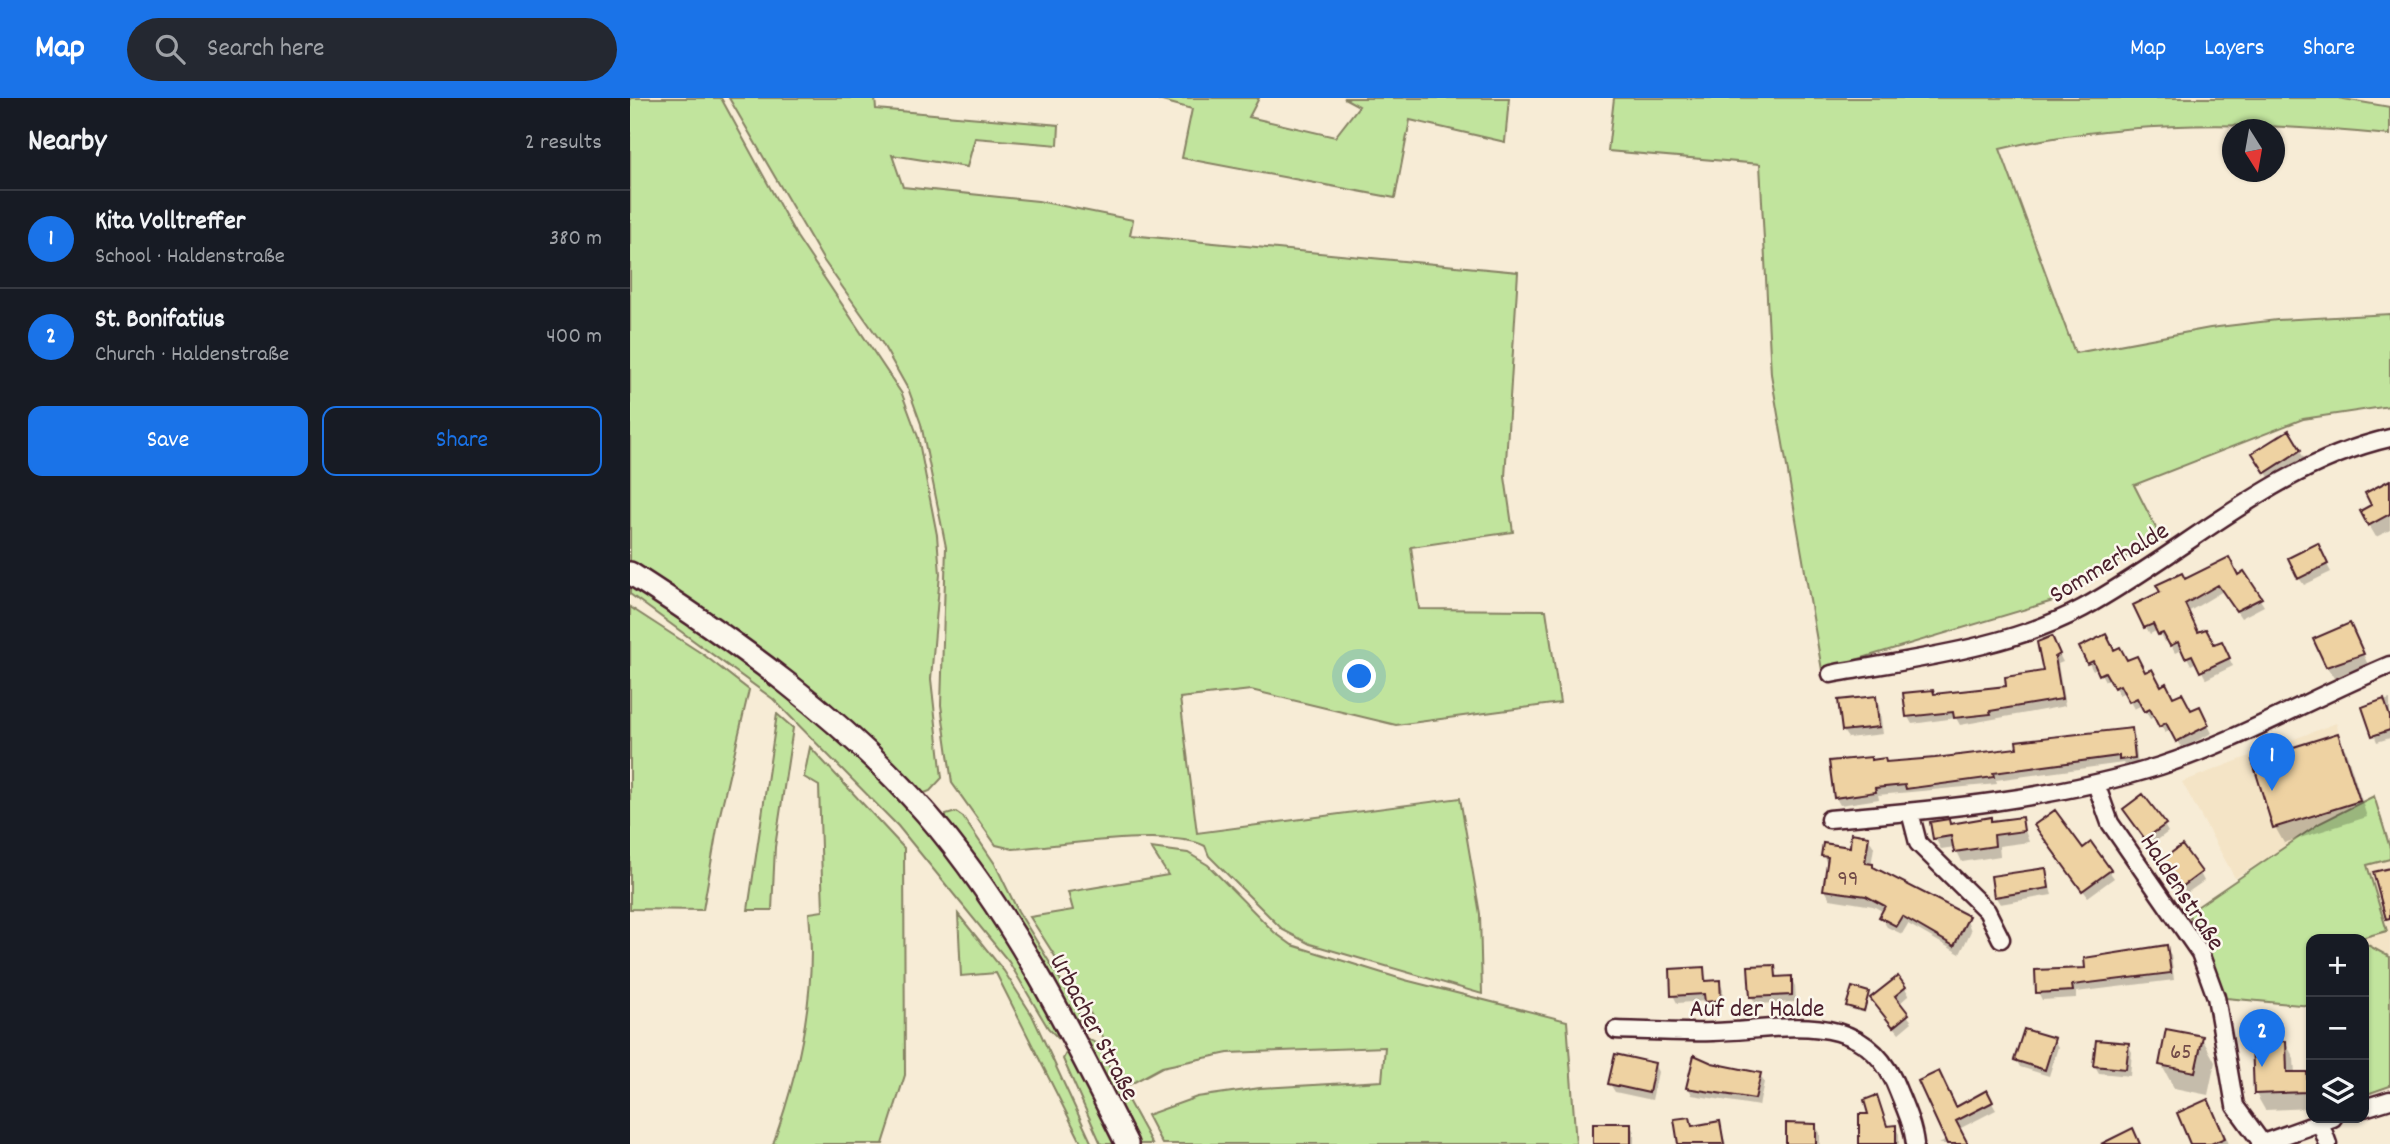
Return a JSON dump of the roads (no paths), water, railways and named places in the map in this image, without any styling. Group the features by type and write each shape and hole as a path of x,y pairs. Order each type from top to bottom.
{"street":[{"name":"Sommerhalde","path":"1831,674 1945,652 2052,624 2104,595 2269,490 2317,465 2390,438"},
{"name":"Urbacher Straße","path":"630,573 799,692 882,768 927,814 1014,935 1075,1039 1127,1144"},
{"path":"1829,819 1910,812 2096,784 2182,758 2390,666"},
{"name":"Haldenstraße","path":"2096,784 2110,823 2200,953 2217,997 2235,1106 2261,1144"},
{"path":"1910,812 1918,843 1987,911 2001,939"},
{"name":"Auf der Halde","path":"1616,1030 1714,1032 1789,1026 1846,1032 1877,1055 1894,1077 1914,1131 1915,1144"},
{"path":"2369,1106 2390,1100"},
{"path":"2261,1144 2318,1123"},
{"path":"2326,1123 2328,1144"}],"place":[{"name":"Kita Volltreffer","path":"2272,791"},
{"name":"St. Bonifatius","path":"2262,1067"}]}
